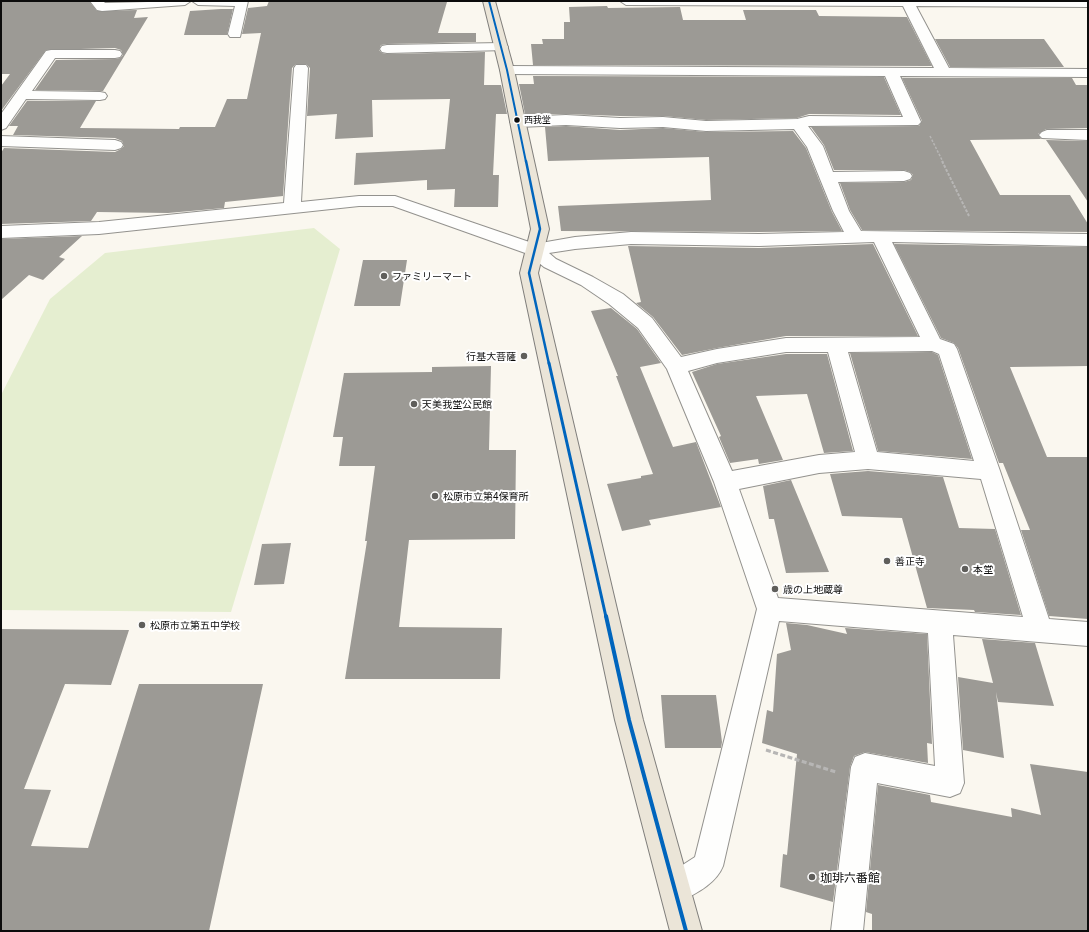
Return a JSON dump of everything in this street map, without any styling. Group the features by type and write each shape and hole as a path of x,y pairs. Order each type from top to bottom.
{"main road":[{"path":"489,1 507,70 540,229 528,273 629,720 686,931"}],"street":[{"path":"96,1 102,7 184,1"},
{"path":"198,1 242,2 235,34"},
{"path":"626,1 1088,3"},
{"path":"907,2 944,73"},
{"path":"387,49 501,47"},
{"path":"1,125 51,54 115,54"},
{"path":"292,208 300,68"},
{"path":"507,70 1088,73"},
{"path":"518,122 566,120 620,123 663,122 706,126 798,124 809,121 913,122 891,73"},
{"path":"22,96 100,96"},
{"path":"798,124 815,146 841,212 855,236"},
{"path":"1047,135 1088,135"},
{"path":"1,141 115,145"},
{"path":"827,177 904,176"},
{"path":"1,232 99,228 359,201 396,201 534,250 550,263 587,281 616,299 645,323 676,366 725,482 769,609 708,866 675,888"},
{"path":"534,250 575,243 631,238 759,240 880,236 1088,240"},
{"path":"880,236 933,344"},
{"path":"836,344 868,460"},
{"path":"676,366 717,356 786,345 933,344 947,348 989,471 1040,630"},
{"path":"725,482 819,464 868,460 989,471"},
{"path":"769,609 1088,634"},
{"path":"847,931 865,767 950,783 940,623"}],"path":[{"path":"913,122 924,124 979,238"},
{"path":"737,742 863,780"}],"green space":[{"path":"314,228 340,249 231,612 1,610 1,395 50,299 105,253"}],"building":[{"path":"1,1 89,1 97,11 137,10 134,18 148,17 103,91 35,90 56,60 115,59 120,58 123,55 121,50 115,48 46,50 1,111 1,86 10,74 1,74"},
{"path":"269,1 447,2 438,33 476,33 476,42 387,44 381,45 379,50 382,53 387,54 485,52 484,85 501,85 507,114 496,114 493,175 499,175 498,207 454,207 455,189 427,190 427,180 354,185 356,153 445,149 450,99 372,100 373,137 335,139 337,114 307,116 310,68 306,64 296,64 292,68 283,196 225,202 224,208 168,213 97,212 91,221 1,224 1,153 4,148 115,152 124,146 122,141 115,138 13,135 18,126 9,126 27,101 96,101 80,128 179,129 180,127 215,127 227,99 247,99 261,33 242,34 248,8 267,6"},
{"path":"607,6 608,8 680,7 683,20 746,20 743,10 816,10 819,16 907,17 932,66 533,65 531,44 543,44 542,39 564,39 564,22 570,22 569,7"},
{"path":"233,9 227,35 184,35 190,11"},
{"path":"935,39 1044,39 1064,67 950,67"},
{"path":"533,76 884,77 901,115 809,114 797,118 706,120 663,116 525,114 519,84 534,84"},
{"path":"902,78 1072,78 1076,85 1088,85 1088,128 1046,129 1038,134 1041,139 970,140 1000,195 1070,195 1088,224 1088,232 862,230 850,210 840,183 904,182 911,180 913,175 904,170 834,170 824,145 811,127 919,126 922,121"},
{"path":"566,126 620,130 663,128 706,132 793,131 806,148 832,212 842,231 561,231 558,206 711,200 709,157 548,161 545,127"},
{"path":"1046,140 1088,141 1088,202"},
{"path":"82,236 59,257 65,259 43,280 29,275 1,300 1,239"},
{"path":"873,244 918,336 786,336 682,355 653,317 636,303 641,302 628,246 759,248"},
{"path":"894,244 1088,247 1088,366 1010,367 1047,457 1088,457 1088,619 1049,616 1021,530 1030,530 1003,463 999,463 958,348 954,343 941,338"},
{"path":"363,260 407,260 400,306 354,306"},
{"path":"611,308 637,329 661,363 640,367 673,447 696,442 721,507 649,520 651,525 622,531 607,484 641,478 641,476 653,474 616,376 618,376 591,311"},
{"path":"932,352 938,355 972,459 878,451 850,353"},
{"path":"786,354 827,354 853,451 824,453 807,394 756,396 783,460 759,464 758,459 730,463 719,437 721,436 692,372 717,364"},
{"path":"491,366 489,450 516,450 515,539 409,540 399,627 502,628 500,679 345,679 367,541 365,541 375,466 339,466 343,437 333,437 344,373 432,372 432,367"},
{"path":"868,471 943,477 959,528 995,529 1021,615 975,612 974,610 927,608 902,518 842,516 830,474"},
{"path":"791,480 829,572 786,573 774,519 769,519 763,486"},
{"path":"291,543 284,584 254,585 262,544"},
{"path":"786,623 807,625 847,634 845,628 927,634 932,744 927,743 928,763 865,752 854,756 850,767 833,902 780,887 783,854 787,855 797,754 762,743 767,710 773,712 777,654 791,650"},
{"path":"1,629 129,630 111,685 65,684 24,789 51,790 31,846 88,848 139,684 263,684 209,931 1,931"},
{"path":"982,639 1035,643 1054,706 998,702 996,692 1004,758 963,750 958,677 993,683"},
{"path":"661,695 716,695 722,742 721,748 665,748"},
{"path":"1030,764 1088,772 1088,931 872,931 872,914 866,912 878,785 930,795 931,802 1012,817 1011,808 1041,815"}],"transit line":[{"path":"489,1 507,70 540,229 529,273 629,720 686,931"}],"place":[{"name":"西我堂","path":"517,120"},
{"name":"ファミリーマート","path":"384,276"},
{"name":"行基大菩薩","path":"524,356"},
{"name":"天美我堂公民館","path":"414,404"},
{"name":"松原市立第4保育所","path":"435,496"},
{"name":"善正寺","path":"887,561"},
{"name":"本堂","path":"965,569"},
{"name":"歳の上地蔵尊","path":"775,589"},
{"name":"松原市立第五中学校","path":"142,625"},
{"name":"珈琲六番館","path":"812,877"}]}
